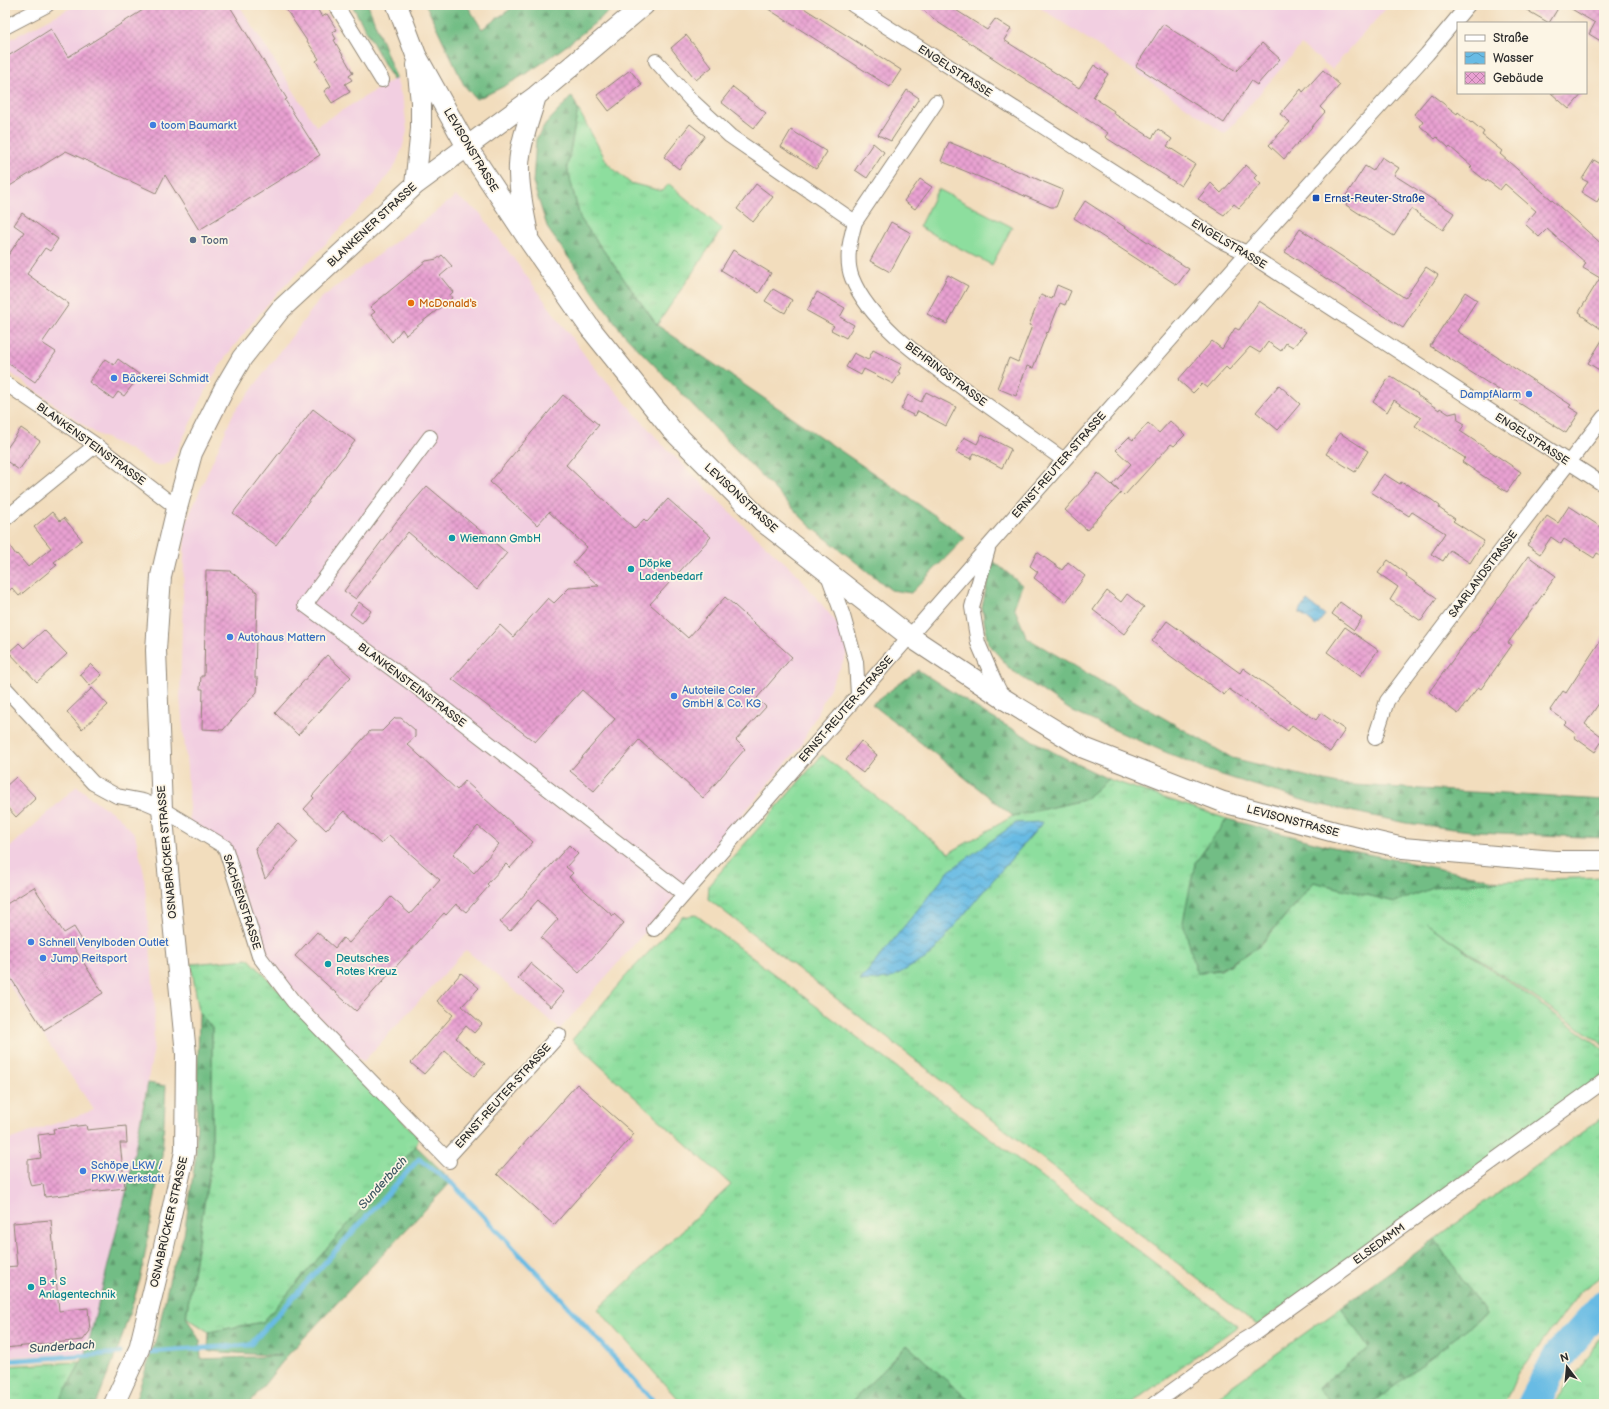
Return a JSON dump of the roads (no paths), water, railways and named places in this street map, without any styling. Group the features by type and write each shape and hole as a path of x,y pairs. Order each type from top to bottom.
{"main road":[{"name":"LEVISONSTRASSE","path":"397,5 416,55 468,148 530,242 590,328 671,429 762,521 909,636 1004,699 1092,751 1223,802 1403,848 1555,861 1604,861"},
{"name":"BLANKENER STRASSE","path":"177,508 192,453 225,387 242,358 280,310 415,185 468,148 536,96 644,5"},
{"name":"LEVISONSTRASSE","path":"415,185 422,129 416,55"},
{"name":"LEVISONSTRASSE","path":"530,242 519,185 519,164 523,141 536,96"},
{"name":"OSNABRÜCKER STRASSE","path":"114,1404 139,1349 185,1152 186,1054 162,809 156,650 161,576 177,508"}],"street":[{"path":"5,27 47,5"},
{"path":"336,5 382,80"},
{"name":"ENGELSTRASSE","path":"853,5 1225,243 1247,253 1604,486"},
{"name":"ERNST-REUTER-STRASSE","path":"654,929 988,546 1247,253 1427,54 1468,5"},
{"path":"656,61 691,100 730,136 855,222"},
{"name":"BEHRINGSTRASSE","path":"936,102 855,222 850,243 848,261 851,277 858,292 873,312 913,351 1064,460"},
{"name":"BLANKENSTEINSTRASSE","path":"5,383 96,445 177,508"},
{"name":"SAARLANDSTRASSE","path":"1375,738 1388,701 1604,417"},
{"name":"BLANKENSTEINSTRASSE","path":"430,437 305,605 420,690 684,894"},
{"path":"5,519 96,445"},
{"path":"988,546 972,607 978,643 1004,699"},
{"path":"826,571 844,616 856,662 858,694"},
{"name":"SACHSENSTRASSE","path":"5,688 93,783 117,796 143,801 162,809 225,847 259,956 293,1001 448,1160"},
{"name":"ERNST-REUTER-STRASSE","path":"448,1160 559,1034"},
{"name":"ELSEDAMM","path":"1154,1404 1240,1342 1256,1333 1604,1081"}],"water":[{"path":"1307,601 1325,615 1316,626 1299,612"},
{"path":"1043,822 930,956 889,979 860,981 949,871 1016,823"}],"waterway":[{"name":"Sunderbach","path":"148,1352 250,1345 419,1159 454,1185 556,1293 656,1404"},
{"path":"1533,1404 1559,1355 1604,1305"},
{"name":"Sunderbach","path":"5,1361 120,1353"}],"place":[{"name":"toom Baumarkt","path":"153,125"},
{"name":"Ernst-Reuter-Straße","path":"1316,198"},
{"name":"Toom","path":"193,240"},
{"name":"McDonald's","path":"411,303"},
{"name":"Bäckerei Schmidt","path":"114,378"},
{"name":"DampfAlarm","path":"1529,394"},
{"name":"Wiemann GmbH","path":"452,538"},
{"name":"Döpke Ladenbedarf","path":"631,569"},
{"name":"Autohaus Mattern","path":"230,637"},
{"name":"Autoteile Coler GmbH & Co. KG","path":"674,696"},
{"name":"Schnell Venylboden Outlet","path":"31,942"},
{"name":"Jump Reitsport","path":"43,958"},
{"name":"Deutsches Rotes Kreuz","path":"328,964"},
{"name":"Schöpe LKW / PKW Werkstatt","path":"83,1171"},
{"name":"B + S Anlagentechnik","path":"31,1287"}]}
